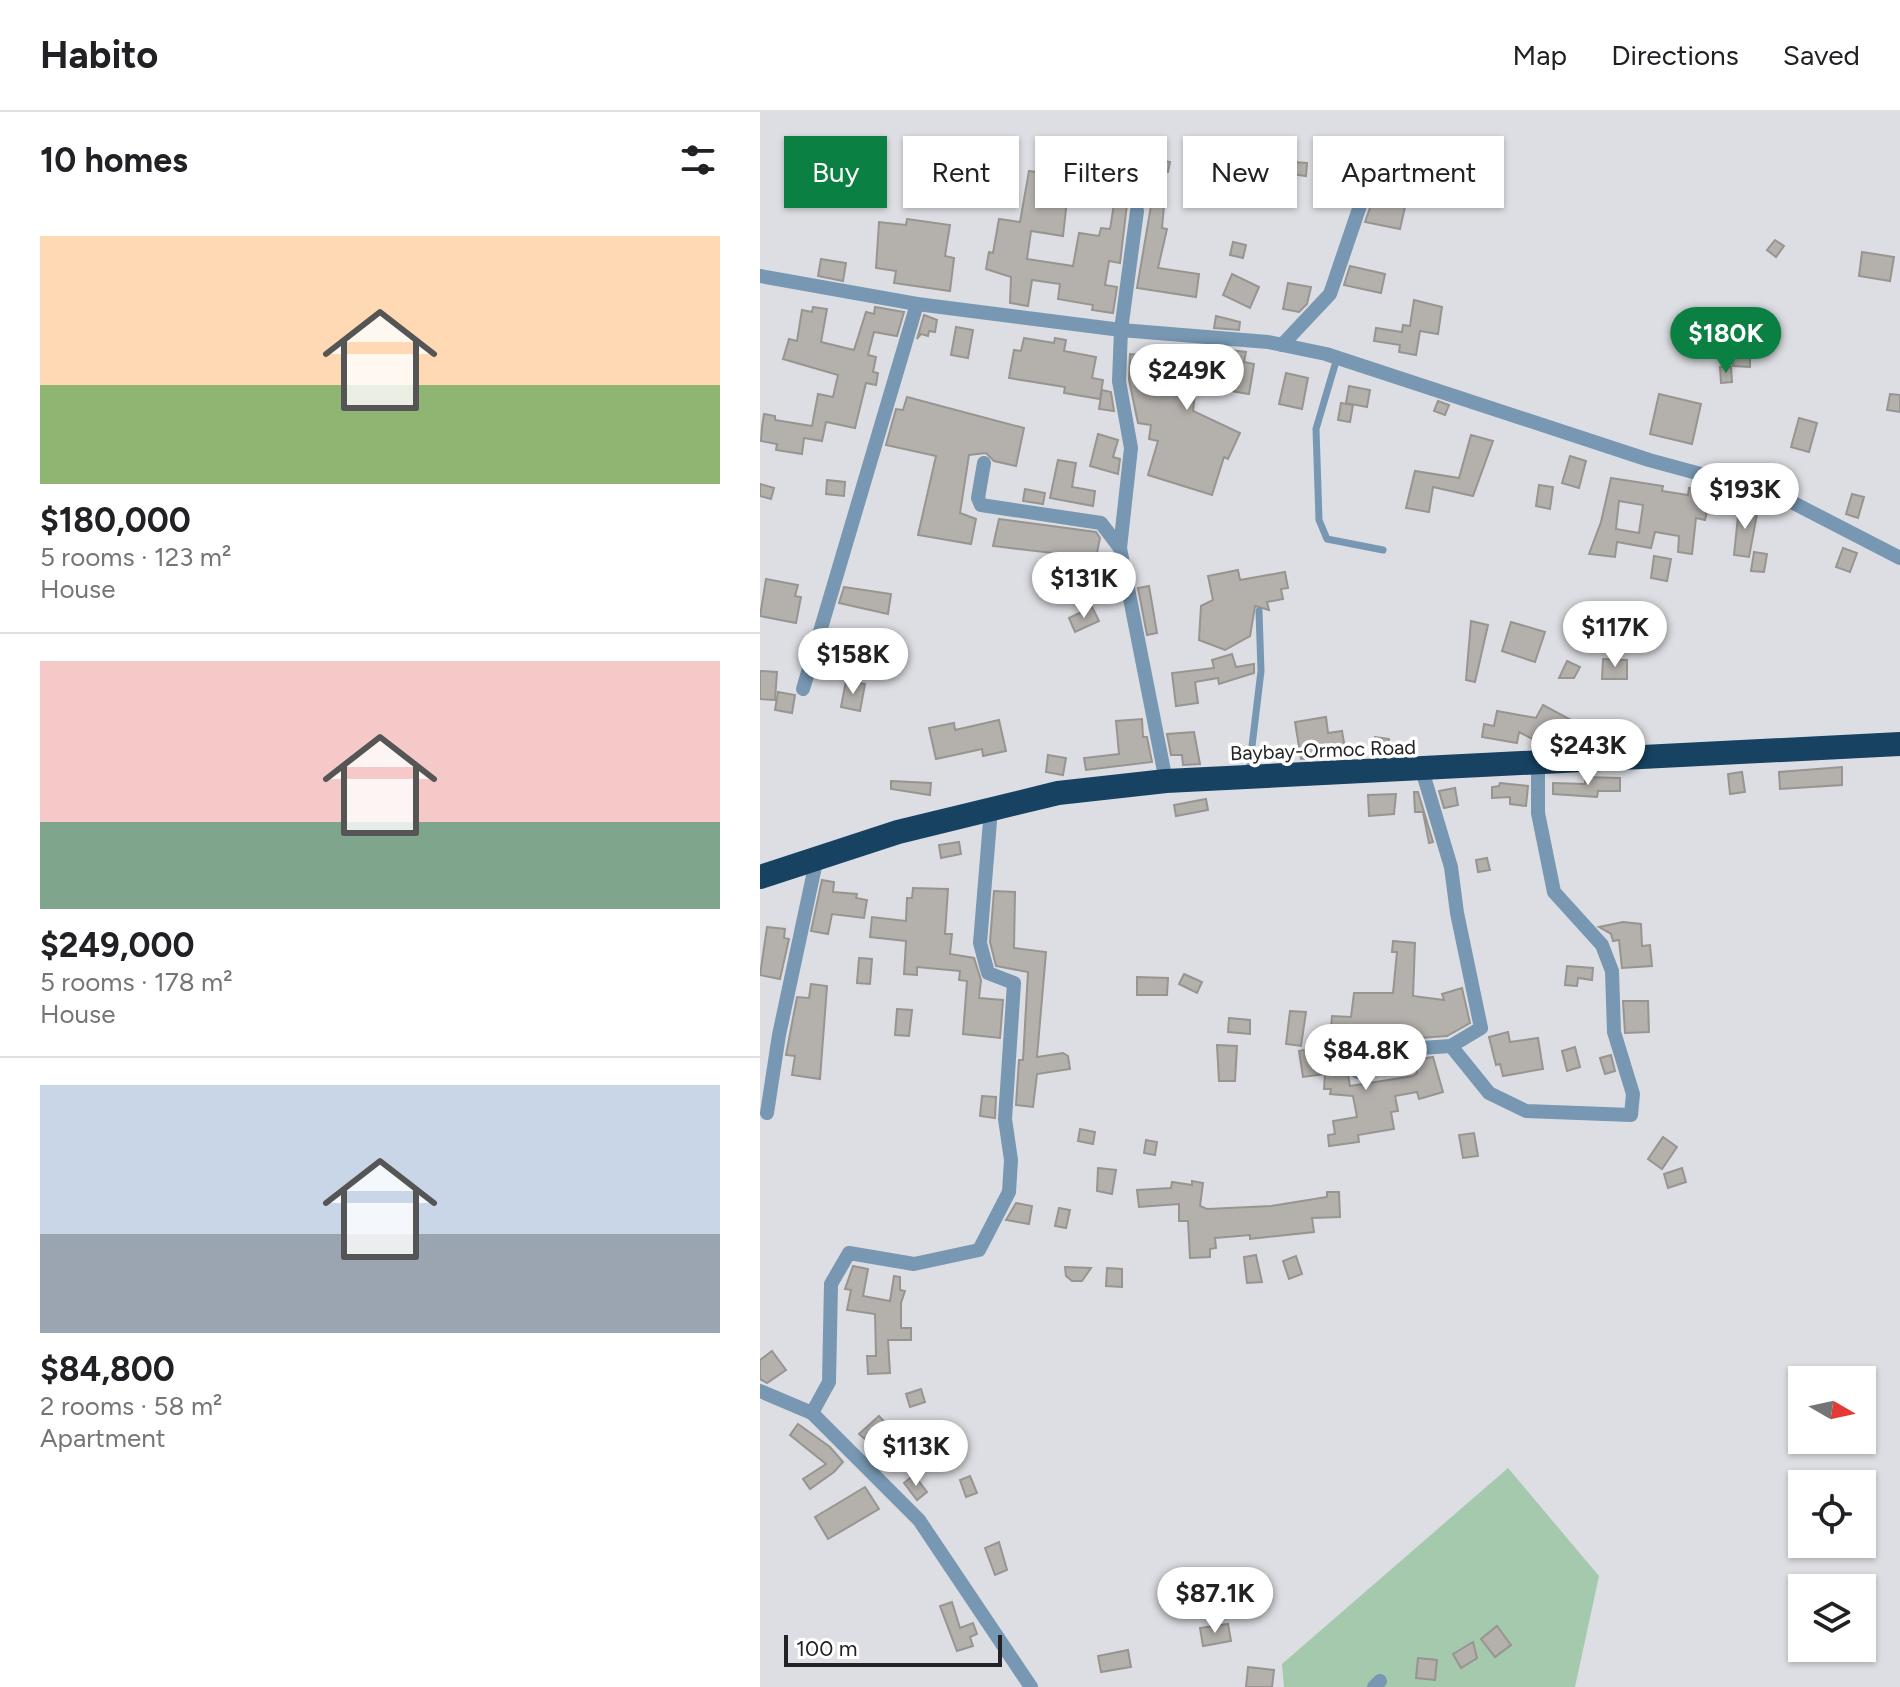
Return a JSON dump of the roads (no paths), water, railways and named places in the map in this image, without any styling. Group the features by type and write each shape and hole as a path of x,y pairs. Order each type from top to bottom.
{"highway":[{"name":"Baybay-Ormoc Road","path":"760,877 816,862 898,832 1058,793 1166,781 1900,744"}],"street":[{"path":"1282,345 1330,294 1359,208"},
{"path":"1137,211 1121,330 1119,381 1131,448 1120,548 1166,781"},
{"path":"760,276 917,304 1121,330 1282,345 1337,358 1649,460 1778,495 1900,558"},
{"path":"803,689 917,304"},
{"path":"984,463 978,498 981,505 1101,523 1120,548"},
{"path":"1451,1046 1489,1093 1526,1111 1631,1115 1633,1094 1614,1032 1612,971 1602,945 1554,892 1538,813 1538,762"},
{"path":"1358,1072 1391,1055 1421,1048 1451,1046 1481,1028 1457,913 1451,867 1422,770"},
{"path":"812,1413 829,1382 831,1284 849,1253 914,1264 979,1250 1009,1192 1011,1160 1005,1119 1014,983 988,973 980,943 991,809"},
{"path":"767,1113 779,1035 816,862"},
{"path":"760,1391 812,1413 919,1520 1031,1687"}],"lane":[{"path":"1337,358 1316,429 1319,520 1327,539 1383,550"},
{"path":"1248,777 1261,671 1259,611"}]}
